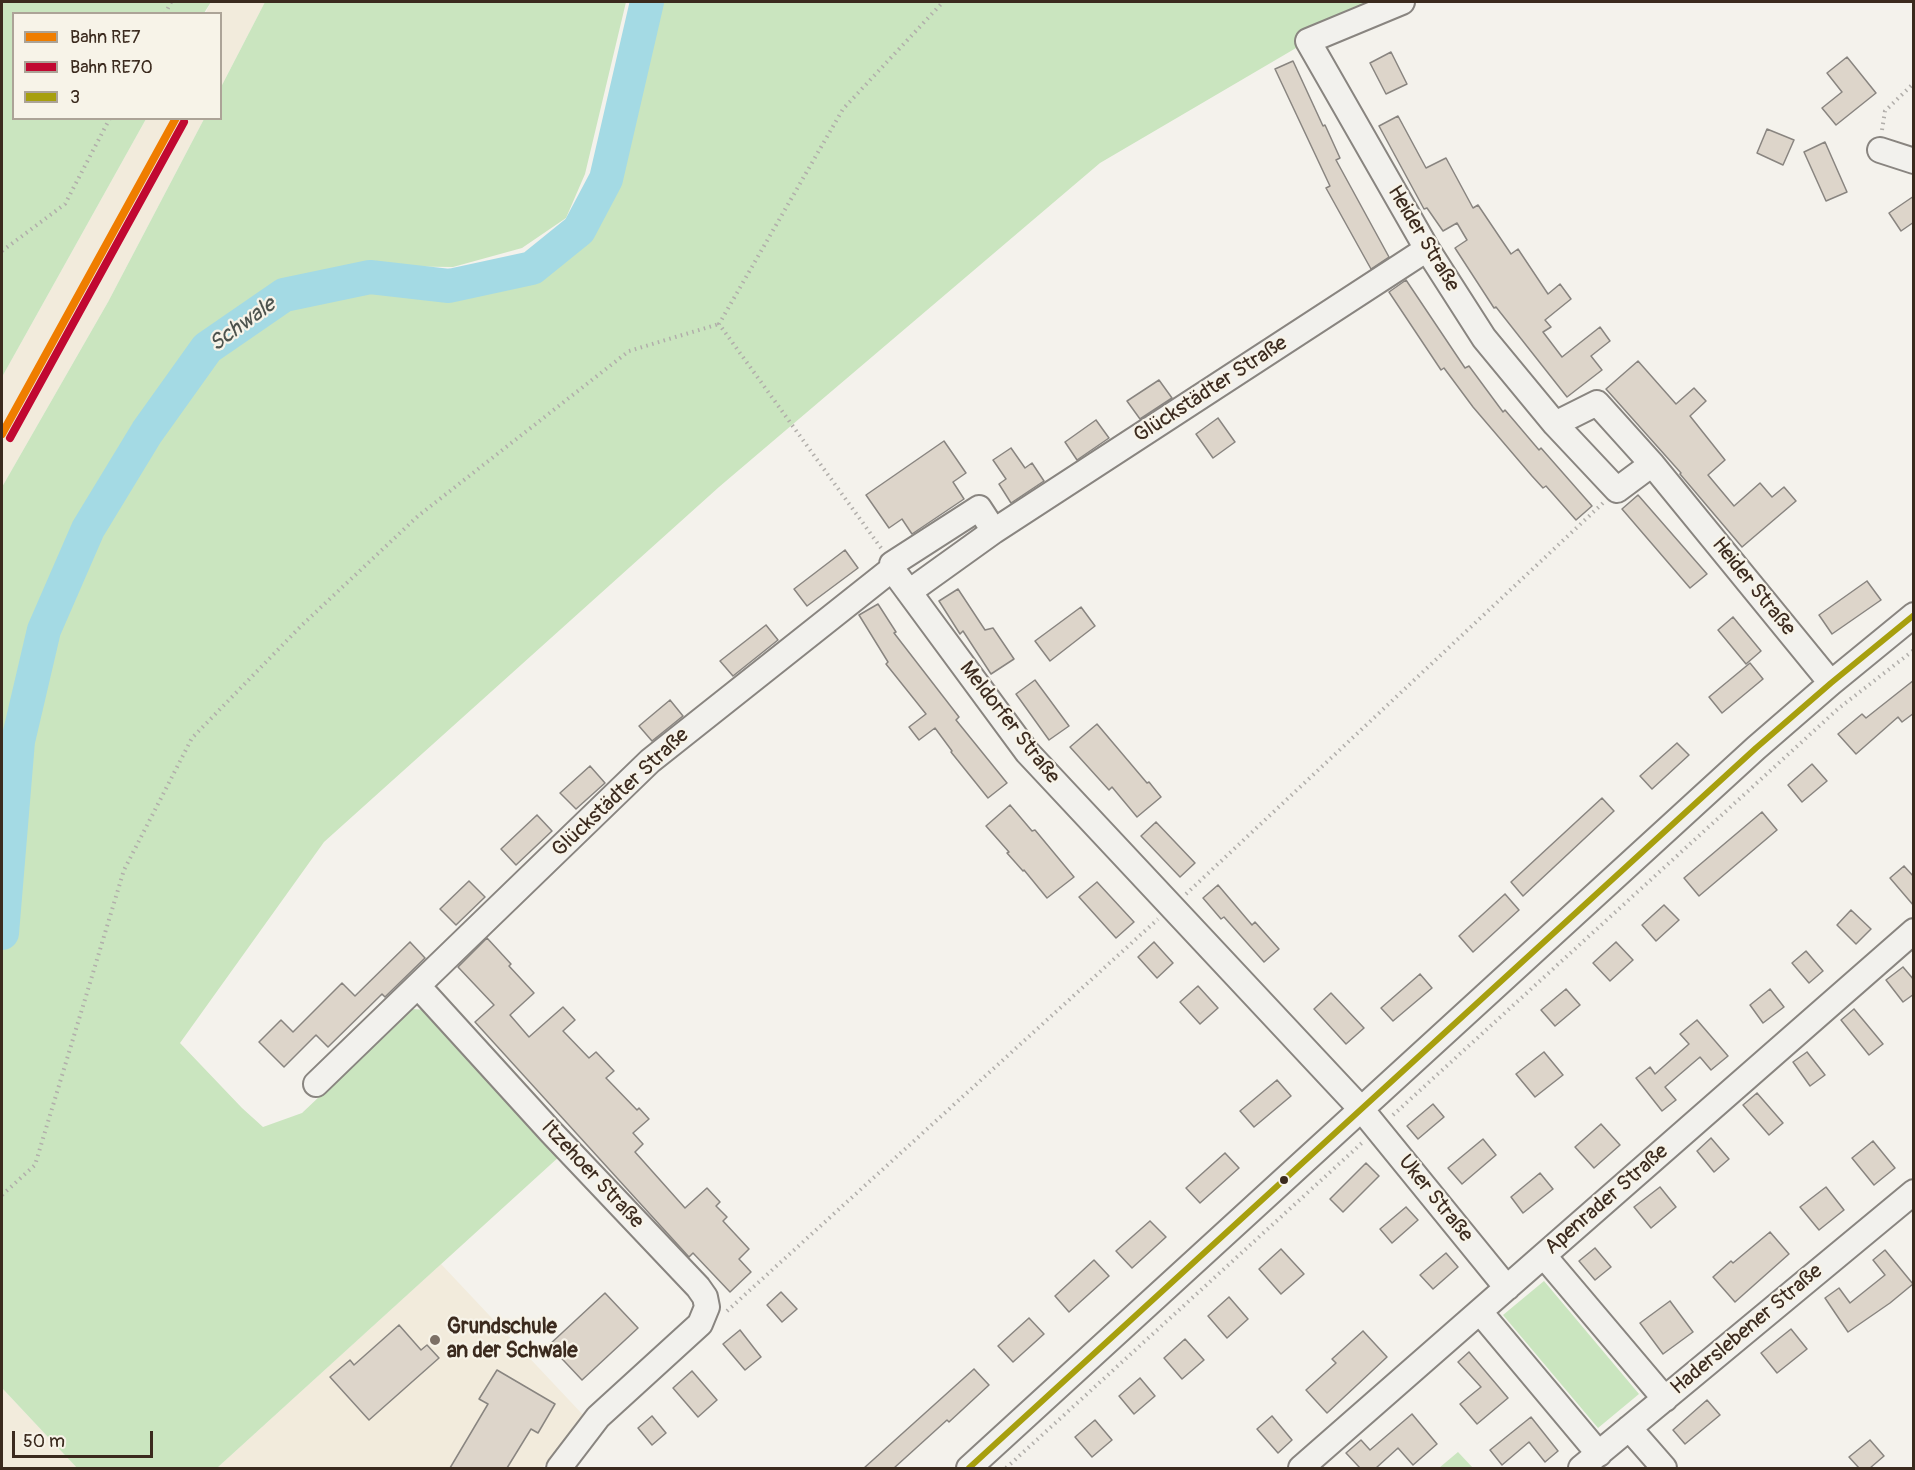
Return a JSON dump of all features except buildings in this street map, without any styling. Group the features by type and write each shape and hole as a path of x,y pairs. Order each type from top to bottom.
{"street":[{"name":"Heider Straße","path":"1402,2 1308,41 1427,249 1484,338 1555,424 1617,490 1652,464"},
{"path":"1880,150 1914,160"},
{"name":"Glückstädter Straße","path":"909,592 994,531 1427,249"},
{"name":"Heider Straße","path":"1555,424 1598,402 1652,464 1831,683"},
{"name":"Glückstädter Straße","path":"418,987 650,760 892,566 978,508 994,531"},
{"path":"892,566 909,592"},
{"name":"Meldorfer Straße","path":"909,592 1027,752 1362,1110"},
{"path":"969,1468 1756,748 1914,615"},
{"name":"Apenrader Straße","path":"1301,1468 1914,931"},
{"path":"316,1084 418,987"},
{"name":"Itzehoer Straße","path":"418,987 705,1297 707,1307 700,1324 598,1418 559,1468"},
{"name":"Uker Straße","path":"1362,1110 1507,1288"},
{"name":"Haderslebener Straße","path":"1590,1461 1914,1192"},
{"path":"1544,1256 1665,1399"},
{"path":"1480,1312 1590,1461"},
{"path":"1629,1428 1664,1468"}],"path":[{"path":"2,1195 35,1164 124,870 192,738 301,626 418,516 463,480 628,351 719,324 843,109 943,2"},
{"path":"1880,150 1885,111 1914,83"},
{"path":"2,251 65,204 109,120"},
{"path":"719,324 892,566"},
{"path":"1006,1468 1839,708 1914,650"}],"shaded area":[{"path":"211,2 265,2 222,85 222,12 206,12"},
{"path":"145,120 203,120 108,302 2,487 2,377"},
{"name":"Grundschule an der Schwale","path":"441,1264 585,1417 542,1468 217,1468"},
{"path":"2,1388 77,1468 2,1468"}],"green space":[{"path":"2,2 211,2 205,12 12,12 12,120 145,120 2,377"},
{"path":"265,2 626,2 585,174 566,218 522,248 453,267 370,266 279,282 284,295 370,277 449,286 532,268 579,230 606,179 647,2 1402,2 1308,41 1100,163 719,487 324,842 180,1043 263,1127 302,1113 412,1009 428,1010 561,1155 217,1468 77,1468 2,1388 2,487 108,302 203,120 222,120 222,85"},
{"path":"1544,1281 1639,1394 1598,1428 1503,1315"},
{"path":"1458,1452 1473,1468 1439,1468"}],"waterway":[{"name":"Schwale","path":"2,933 18,741 44,630 88,529 147,432 207,348 284,295 370,277 449,286 532,268 579,230 606,179 647,2"}],"rail line":[{"name":"RE7","path":"2,434 175,120"},
{"name":"RE70","path":"10,438 184,122"}],"transit line":[{"name":"3","path":"969,1468 1756,748 1914,615"}],"place":[{"name":"Grundschule an der Schwale","path":"435,1340"}]}
